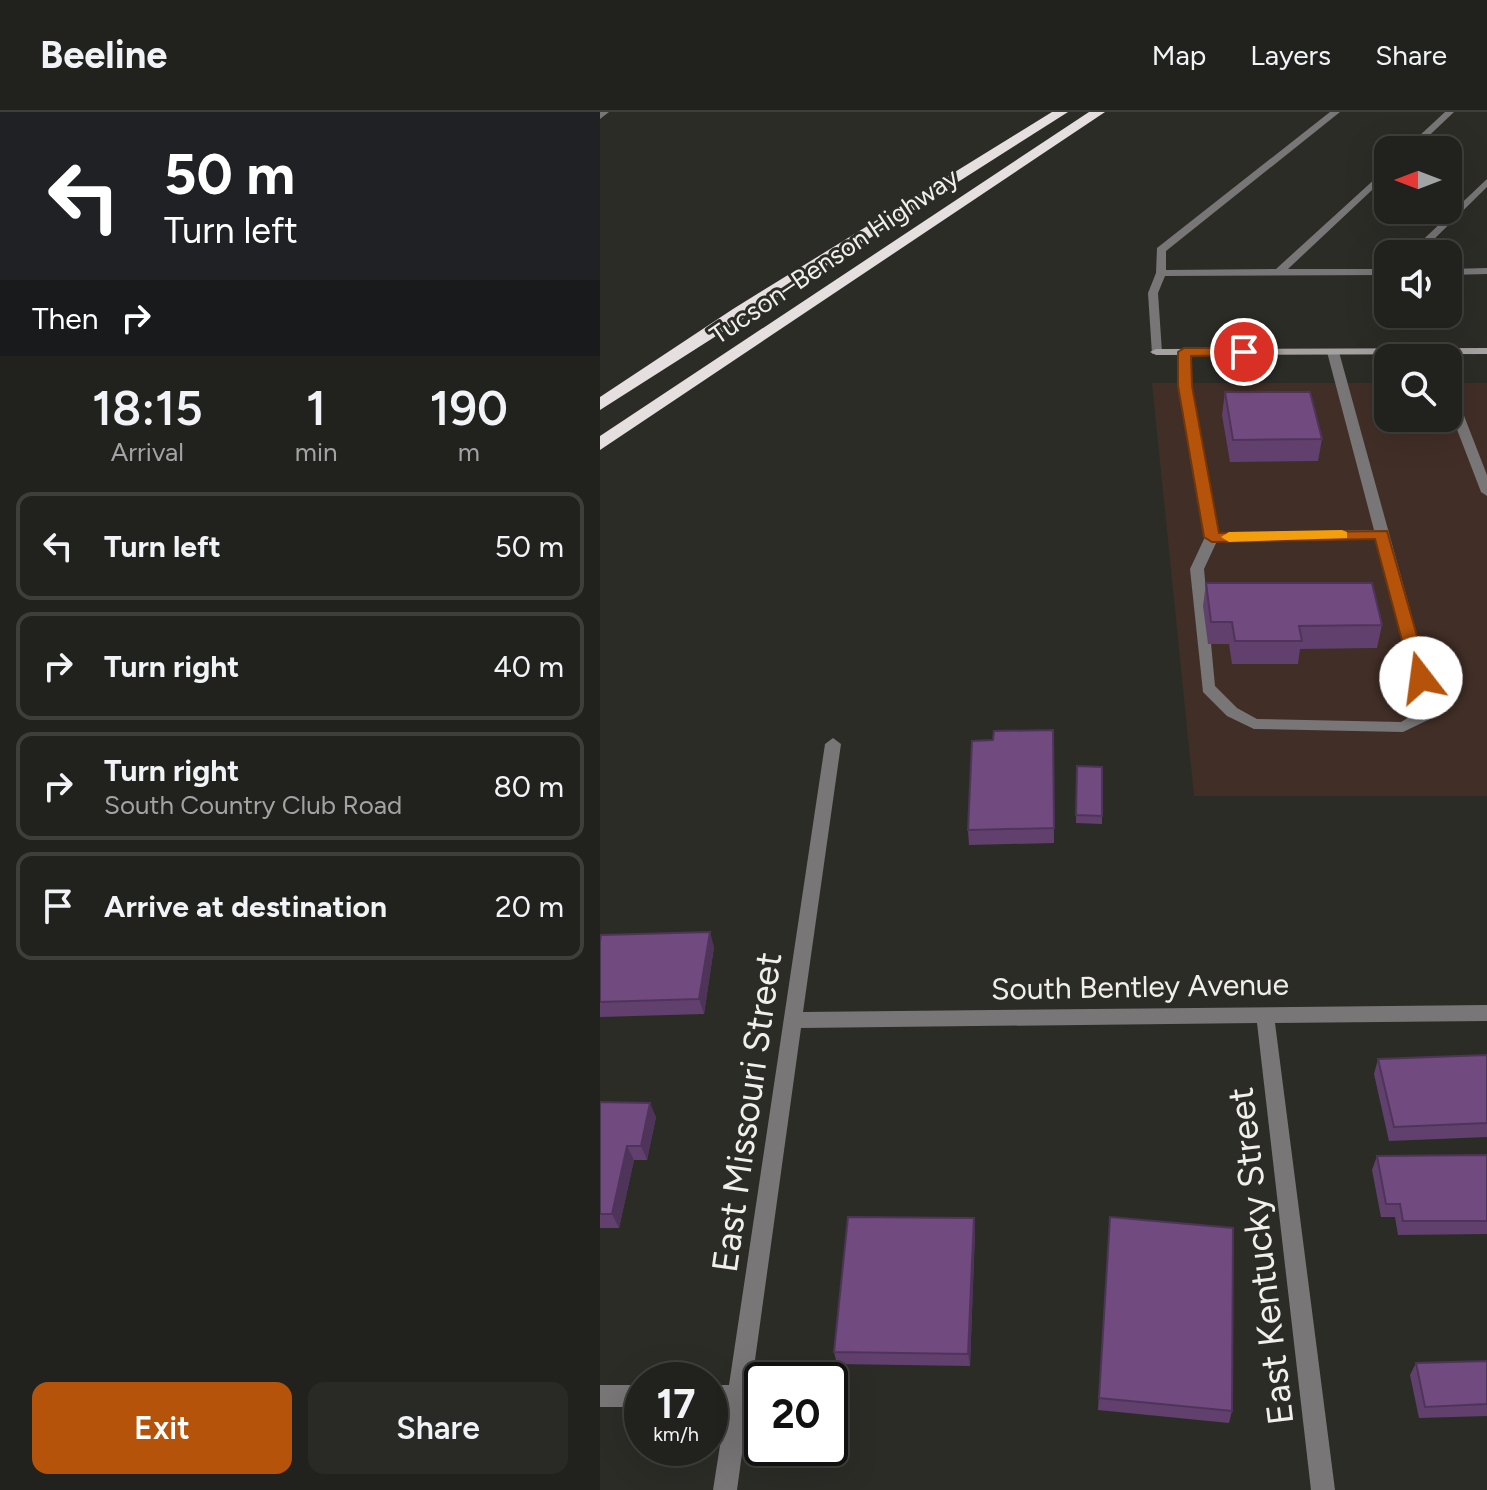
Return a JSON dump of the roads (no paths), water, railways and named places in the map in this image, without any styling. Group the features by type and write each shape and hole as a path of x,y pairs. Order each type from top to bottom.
{"highway":[{"name":"Tucson–Benson Highway","path":"604,403 739,313 1061,112"},
{"name":"Tucson–Benson Highway","path":"600,444 1098,112"}],"street":[{"path":"600,116 605,112"},
{"path":"1336,112 1161,250 1161,273 1153,293 1156,352 1374,353"},
{"path":"1424,136 1450,112"},
{"path":"1427,240 1487,182"},
{"path":"1278,273 1374,183"},
{"path":"1462,272 1487,271"},
{"path":"1161,273 1374,272"},
{"path":"1462,353 1487,351"},
{"path":"1184,352 1185,386 1212,537 1197,569 1208,688 1232,712 1254,724 1403,727 1425,715 1429,707 1333,352"},
{"path":"1462,427 1487,492"},
{"path":"1212,537 1382,534"},
{"name":"East Missouri Street","path":"725,1490 833,744"},
{"name":"South Bentley Avenue","path":"795,1020 1487,1013"},
{"name":"East Kentucky Street","path":"1265,1014 1323,1490"},
{"path":"600,1396 624,1396"},
{"path":"728,1396 738,1396"}]}
